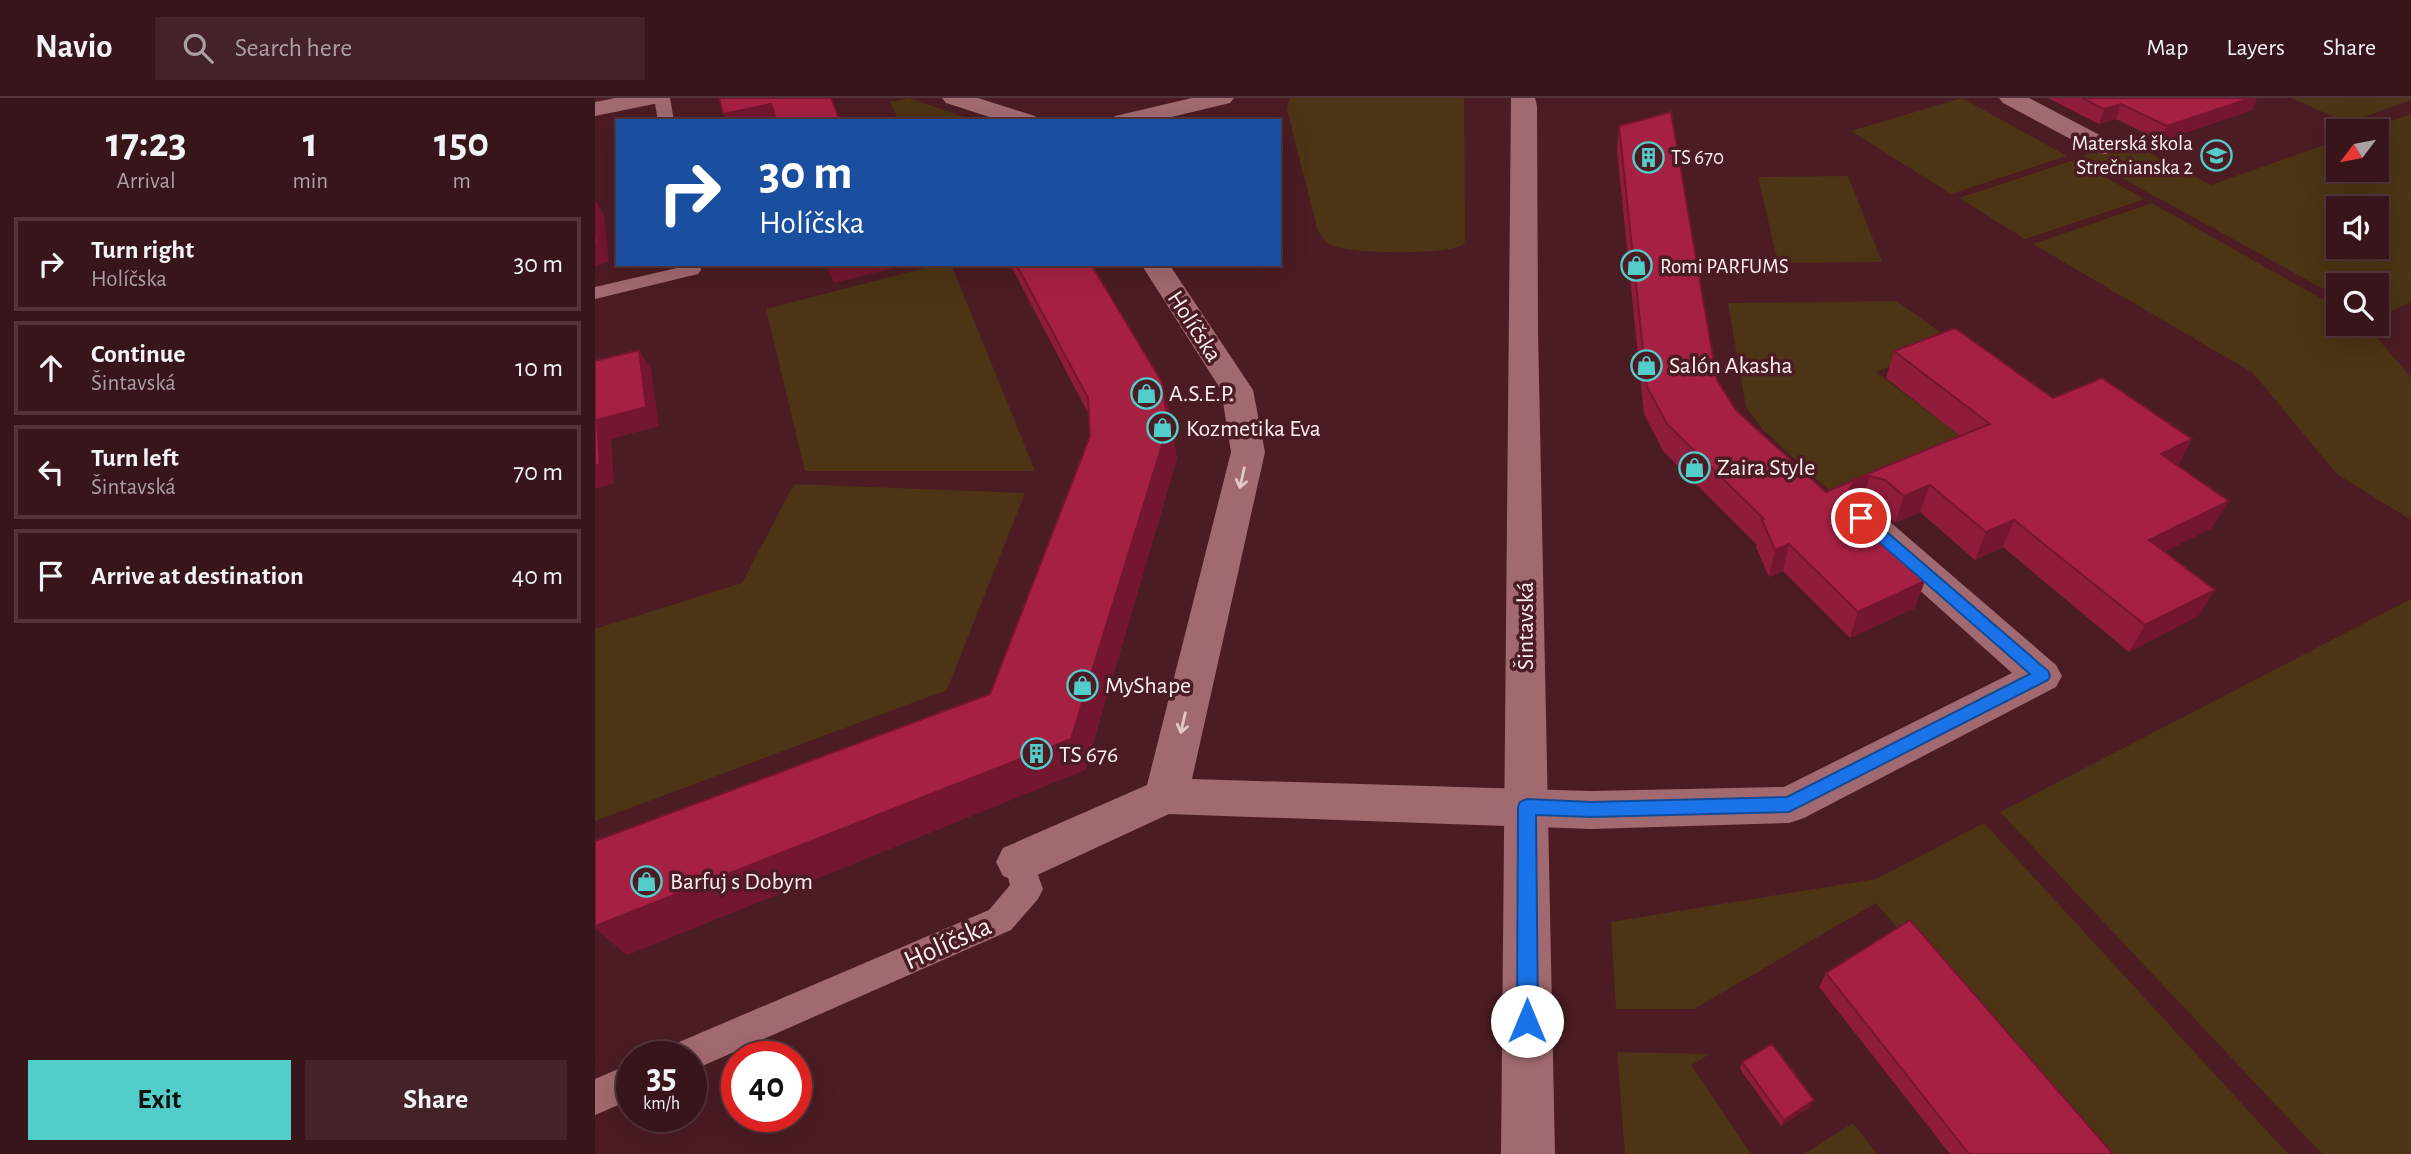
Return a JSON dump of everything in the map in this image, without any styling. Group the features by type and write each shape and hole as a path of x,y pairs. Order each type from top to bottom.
{"street":[{"path":"595,109 651,98"},
{"path":"954,98 1021,119"},
{"path":"1132,119 1222,98"},
{"name":"Šintavská","path":"1523,98 1528,1154"},
{"path":"2011,98 2104,147"},
{"name":"Holíčska","path":"1156,266 1237,390 1248,452 1166,796"},
{"name":"Holíčska","path":"1019,862 1166,796 1591,810 1789,805 2042,676 1861,518"}],"lane":[{"path":"663,98 666,119"},
{"path":"595,293 691,270 690,266"},
{"name":"Holíčska","path":"707,1047 1000,919 1027,889 1019,862"},
{"path":"595,1097 616,1088"}],"shaded area":[{"path":"909,98 970,119 898,119 890,102"},
{"path":"1290,98 1464,98 1463,245 1419,252 1378,252 1344,249 1326,242 1318,231 1287,110"},
{"path":"1962,98 2067,156 1951,194 1851,131"},
{"path":"2291,98 2411,98 2359,119 2339,119"},
{"path":"2411,114 2411,302 2389,312 2389,273 2326,273 2326,290 2082,156 2125,140 2211,185 2326,144 2326,182 2389,182 2389,122"},
{"path":"2074,160 2145,199 2025,239 1959,198"},
{"path":"1848,176 1882,262 1778,263 1758,177"},
{"path":"2152,203 2326,301 2326,336 2375,336 2411,377 2411,520 2337,474 2253,373 2033,244"},
{"path":"932,266 952,266 1035,471 805,471 766,309"},
{"path":"1896,301 1953,341 1876,372 1980,451 1846,506 1763,430 1746,407 1728,303"},
{"path":"794,484 1025,493 947,690 595,821 595,629 742,583"},
{"path":"2411,599 2411,1154 2322,1154 2000,812"},
{"path":"1984,823 2288,1154 2091,1154 1876,903 1694,1009 1616,1009 1611,922 1876,879"},
{"path":"1617,1052 1710,1054 1691,1065 1751,1154 1625,1154"},
{"path":"1853,1123 1877,1154 1804,1154"}],"building":[{"path":"719,98 831,98 839,119 776,119 771,104 723,114"},
{"path":"2082,98 2251,98 2167,126 2121,104 2104,109"},
{"path":"1671,112 1717,380 1736,410 1826,492 1856,479 1849,490 1855,501 1867,512 1854,517 1925,581 1858,612 1789,544 1775,550 1762,520 1764,519 1667,424 1647,387 1619,126"},
{"path":"595,216 598,244 595,245"},
{"path":"1017,266 1092,266 1162,382 1168,426 1071,739 595,926 595,841 990,694 1090,436 1088,398"},
{"path":"1955,328 2053,398 2102,378 2192,439 2161,454 2229,501 2149,540 2215,590 2145,625 2014,520 1986,532 1930,485 1904,496 1885,480 1870,476 1856,479 1990,424 1894,351"},
{"path":"639,350 646,407 597,420 600,464 595,466 595,361"},
{"path":"1910,920 2113,1154 1969,1154 1826,973"},
{"path":"1772,1044 1814,1100 1784,1120 1742,1062"}],"place":[{"name":"Materská škola Strečnianska 2","path":"2216,155"},
{"name":"TS 670","path":"1648,157"},
{"name":"Romi PARFUMS","path":"1637,266"},
{"name":"Salón Akasha","path":"1646,365"},
{"name":"A.S.E.P.","path":"1146,393"},
{"name":"Kozmetika Eva","path":"1163,428"},
{"name":"Zaira Style","path":"1694,467"},
{"name":"MyShape","path":"1082,685"},
{"name":"TS 676","path":"1036,754"},
{"name":"Barfuj s Dobym","path":"647,881"}],"route":[{"path":"1527,1021 1527,807 1591,810 1789,805 2042,676 1861,518"}]}
